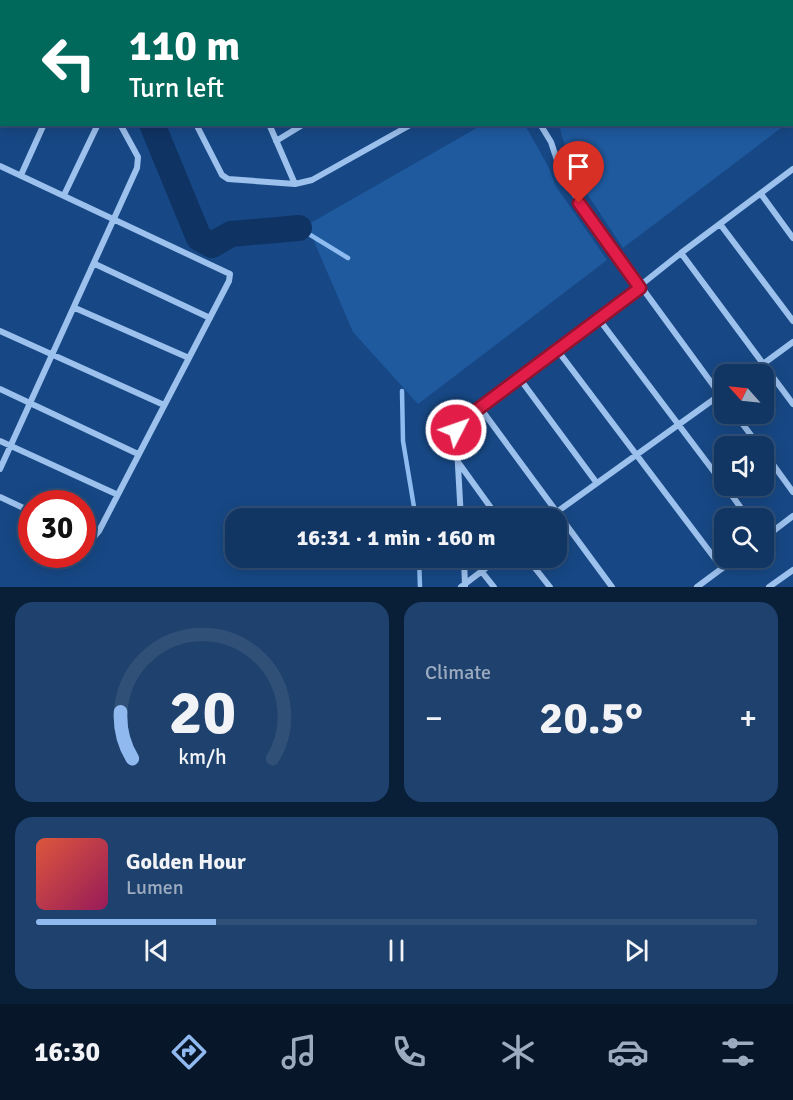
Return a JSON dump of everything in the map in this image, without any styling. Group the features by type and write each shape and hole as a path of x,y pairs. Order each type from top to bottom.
{"street":[{"path":"21,175 43,126"},
{"path":"64,195 97,126"},
{"path":"0,469 95,264 138,163 138,157 121,126"},
{"path":"197,126 222,175 228,179 295,184 312,180 408,126"},
{"path":"270,126 295,184"},
{"path":"276,141 301,126"},
{"path":"541,126 551,142 562,175 640,288 714,384"},
{"path":"0,166 230,274 229,281 210,318 96,534"},
{"path":"460,508 456,427 793,169"},
{"path":"761,194 793,238"},
{"path":"720,224 793,321"},
{"path":"681,253 763,364 793,342"},
{"path":"95,264 210,318"},
{"path":"75,308 189,358"},
{"path":"598,318 714,471"},
{"path":"0,331 164,405"},
{"path":"558,351 638,453 714,557"},
{"path":"520,379 596,482"},
{"path":"774,379 793,404"},
{"path":"0,389 138,454"},
{"path":"562,508 596,482 714,402"},
{"path":"481,409 554,508"},
{"path":"743,424 752,436"},
{"path":"0,441 116,494"},
{"path":"457,461 491,508"},
{"path":"774,466 793,492"},
{"path":"0,497 18,505"},
{"path":"774,530 793,516"},
{"path":"567,526 612,587"},
{"path":"464,568 464,586"},
{"path":"464,586 487,568"},
{"path":"535,568 550,587"},
{"path":"698,587 722,568"},
{"path":"769,587 793,570"},
{"path":"482,572 494,587"}],"shaded area":[{"path":"480,126 526,126 549,168 555,185 607,260 418,404 353,332 307,225"},
{"path":"560,126 784,126 623,248 572,171"}],"waterway":[{"path":"153,126 199,238 212,245 231,234 299,228"},
{"path":"299,228 348,258"},
{"path":"402,391 403,441 414,508"},
{"path":"419,568 420,587"}],"route":[{"path":"456,430 458,424 640,288 579,203"}]}
